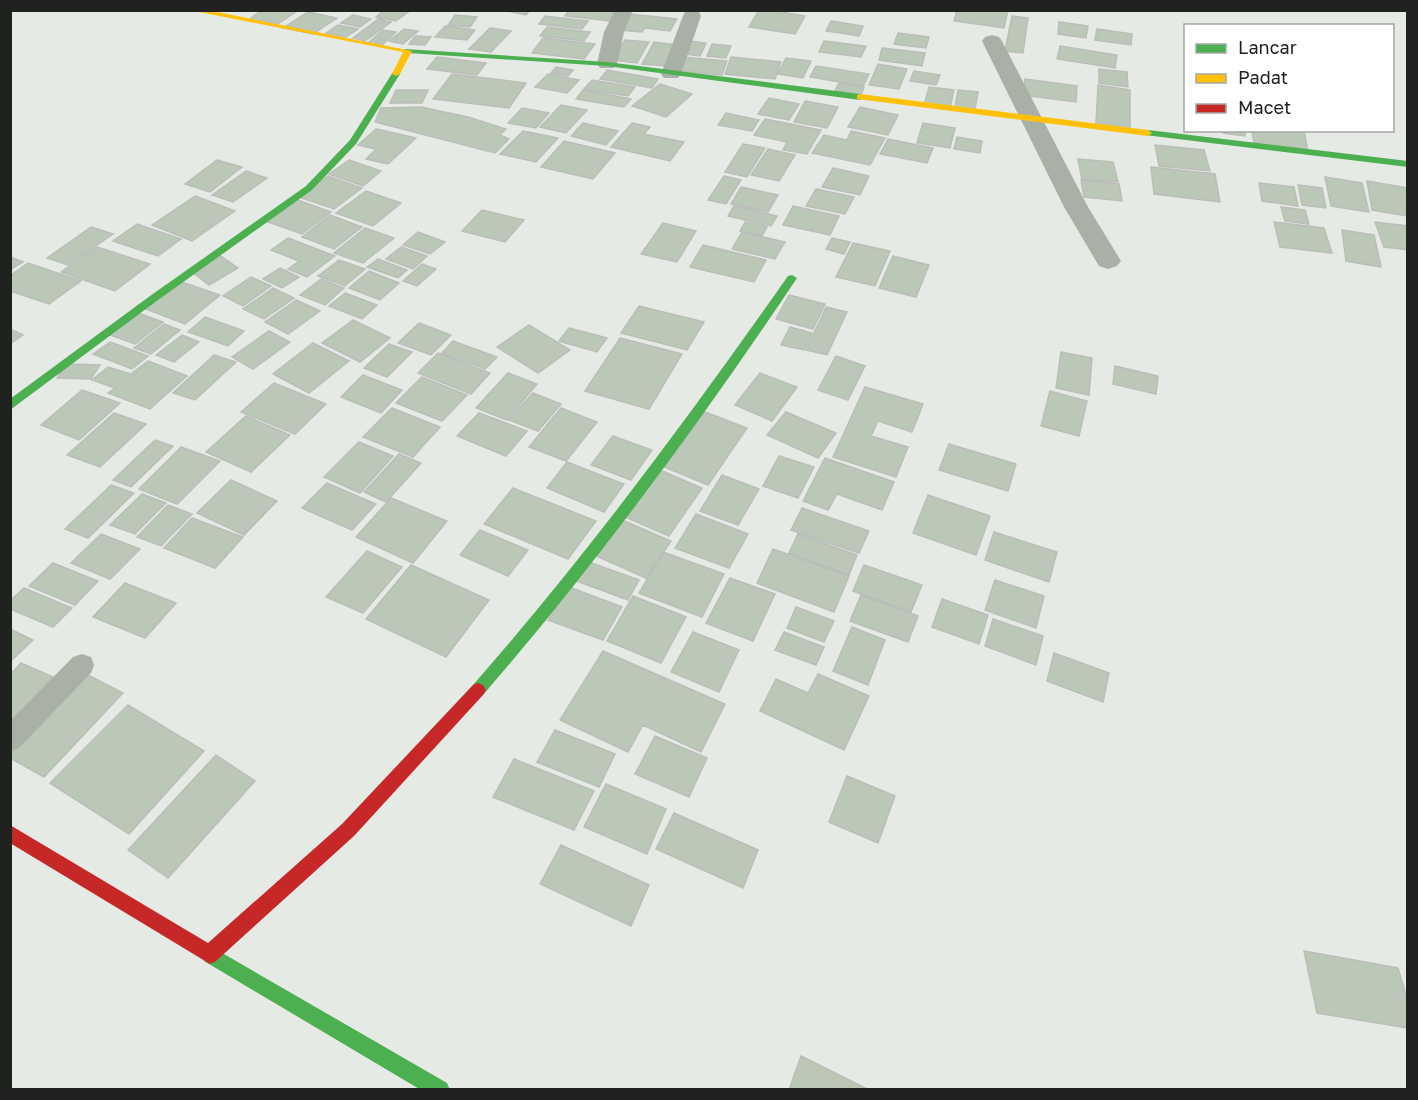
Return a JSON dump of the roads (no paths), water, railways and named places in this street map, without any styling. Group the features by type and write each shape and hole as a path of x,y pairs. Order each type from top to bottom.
{"street":[{"path":"192,10 408,51 607,64 671,74 1407,164"},
{"path":"607,64 614,32 624,10"},
{"path":"671,74 692,16"},
{"path":"992,41 1076,207 1108,261"},
{"path":"10,406 154,298 309,188 326,173 375,114 408,51"},
{"path":"209,954 365,813 494,673 722,381 792,278"},
{"path":"10,833 209,954 440,1089"}],"lane":[{"path":"10,739 82,665"}]}
